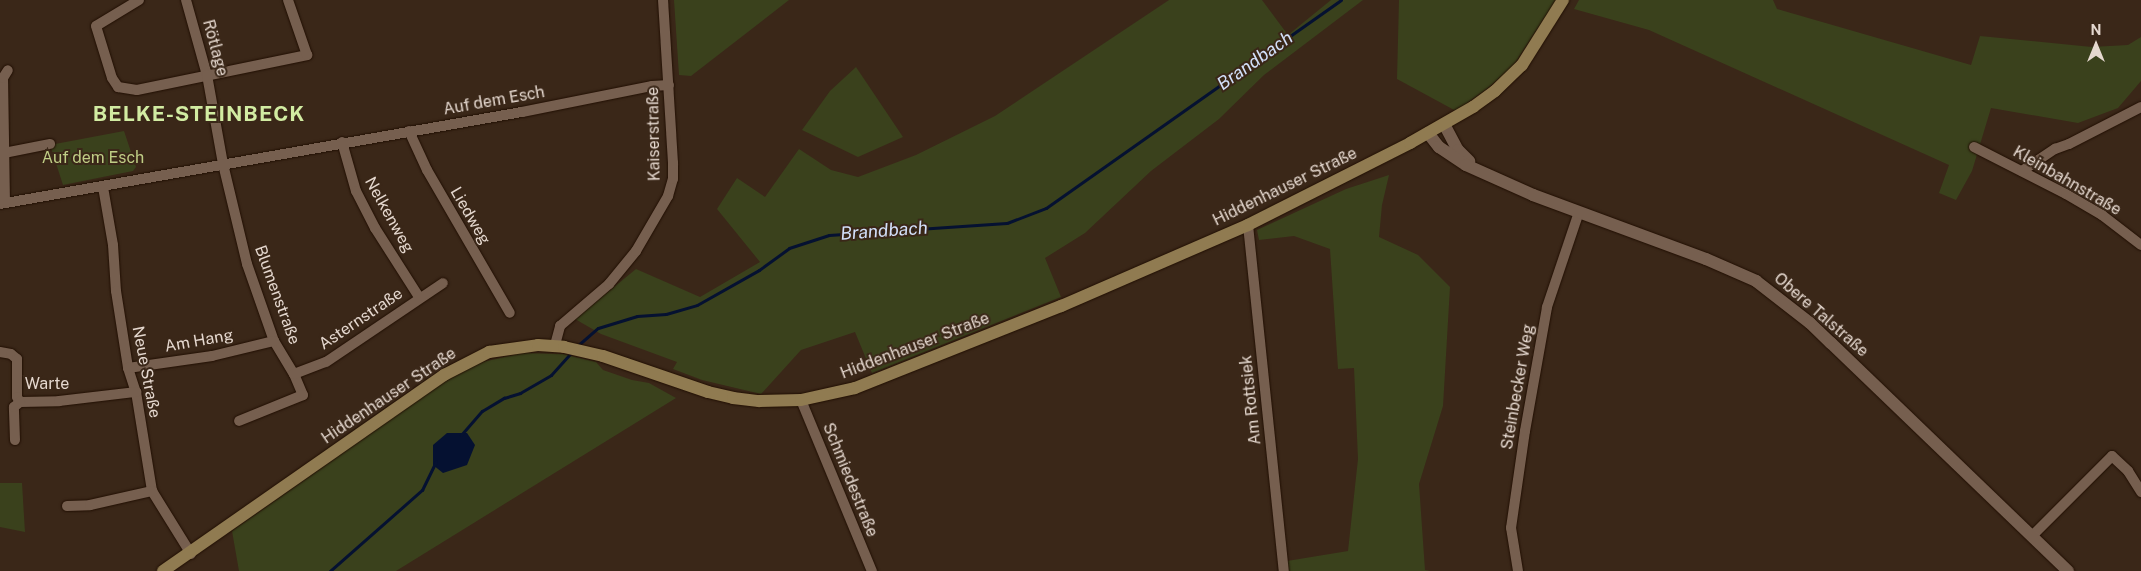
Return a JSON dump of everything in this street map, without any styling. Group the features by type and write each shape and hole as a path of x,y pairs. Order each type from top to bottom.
{"main road":[{"name":"Hiddenhauser Straße","path":"164,571 192,554 455,368 497,350 522,346 560,346 580,350 708,392 733,398 759,401 801,400 855,388 1133,277 1248,225 1444,124 1495,91 1522,65 1562,0"}],"street":[{"path":"140,0 96,26 112,78 118,87 137,90 306,55 288,0"},
{"name":"Rötlage","path":"186,0 207,75 223,164"},
{"name":"Kaiserstraße","path":"560,346 560,326 608,284 636,251 668,196 673,180 664,0"},
{"path":"2,203 4,153 3,78 8,70"},
{"name":"Auf dem Esch","path":"2,203 652,86 668,85"},
{"path":"2022,171 2055,149 2069,144 2141,107"},
{"name":"Obere Talstraße","path":"1444,124 1458,150 1468,161 1492,177"},
{"name":"Liedweg","path":"409,131 427,170 510,313"},
{"name":"Obere Talstraße","path":"1428,133 1438,147 1466,165 1492,177 1579,212 1706,259 1756,281 1810,323 2068,571"},
{"name":"Nelkenweg","path":"342,142 356,191 375,228 419,298"},
{"path":"4,153 50,144"},
{"name":"Kleinbahnstraße","path":"1974,147 2102,215 2141,245"},
{"name":"Blumenstraße","path":"223,164 247,264 274,341 294,374 303,395 239,421"},
{"name":"Neue Straße","path":"102,186 113,245 116,291 128,368 136,392 152,491 192,554"},
{"name":"Steinbecker Weg","path":"1518,571 1511,528 1525,431 1547,307 1579,212"},
{"name":"Am Rottsiek","path":"1248,225 1284,571"},
{"name":"Asternstraße","path":"294,374 326,362 442,283"},
{"name":"Am Hang","path":"128,368 212,356 274,341"},
{"name":"Warte","path":"0,352 11,354 17,360 17,396 20,402 59,401 136,392"},
{"name":"Schmiedestraße","path":"801,400 872,571"},
{"path":"15,440 14,407 20,402"},
{"path":"2032,536 2112,456 2128,471 2141,491"},
{"path":"67,506 90,505 152,491"}],"green space":[{"path":"674,0 789,0 691,76 679,75"},
{"path":"1169,0 1262,0 1288,35 1331,0 1363,0 1264,75 1219,119 1151,171 1085,233 1045,258 1061,297 872,373 855,332 801,350 761,394 702,380 673,369 677,362 601,334 575,319 636,269 700,297 760,262 717,209 737,178 765,197 799,149 831,170 858,177 916,155 995,116"},
{"path":"1399,0 1556,0 1513,66 1488,88 1456,111 1397,79"},
{"path":"1579,0 1773,0 1777,9 1971,65 1980,36 2092,47 2128,45 2141,37 2141,81 2118,108 2078,123 1991,108 1972,171 1956,200 1939,193 1949,165 1649,30 1574,9"},
{"path":"856,67 903,137 858,157 802,130 830,91"},
{"name":"Auf dem Esch","path":"124,131 136,167 133,171 63,185 51,148 55,144"},
{"path":"1389,175 1382,205 1379,237 1418,255 1450,287 1443,406 1419,484 1425,570 1430,571 1289,571 1287,561 1348,551 1358,459 1354,368 1338,369 1330,249 1294,236 1259,240 1257,230 1346,189"},
{"path":"522,353 563,354 596,362 603,370 632,380 649,383 676,398 396,571 239,571 232,531 448,379 478,363"},
{"path":"0,483 22,483 25,532 0,527"}],"water":[{"path":"447,433 467,433 475,445 467,465 443,473 433,465 433,445"}],"waterway":[{"name":"Brandbach","path":"576,347 598,328 637,316 666,314 697,305 759,270 789,248 829,235 1007,223 1046,208 1341,0"},
{"name":"Brandbach","path":"461,435 482,411 504,398 520,393 551,375 572,352"},
{"path":"330,571 422,490 436,461"}],"district":[{"name":"BELKE-STEINBECK","path":"199,114"}]}
